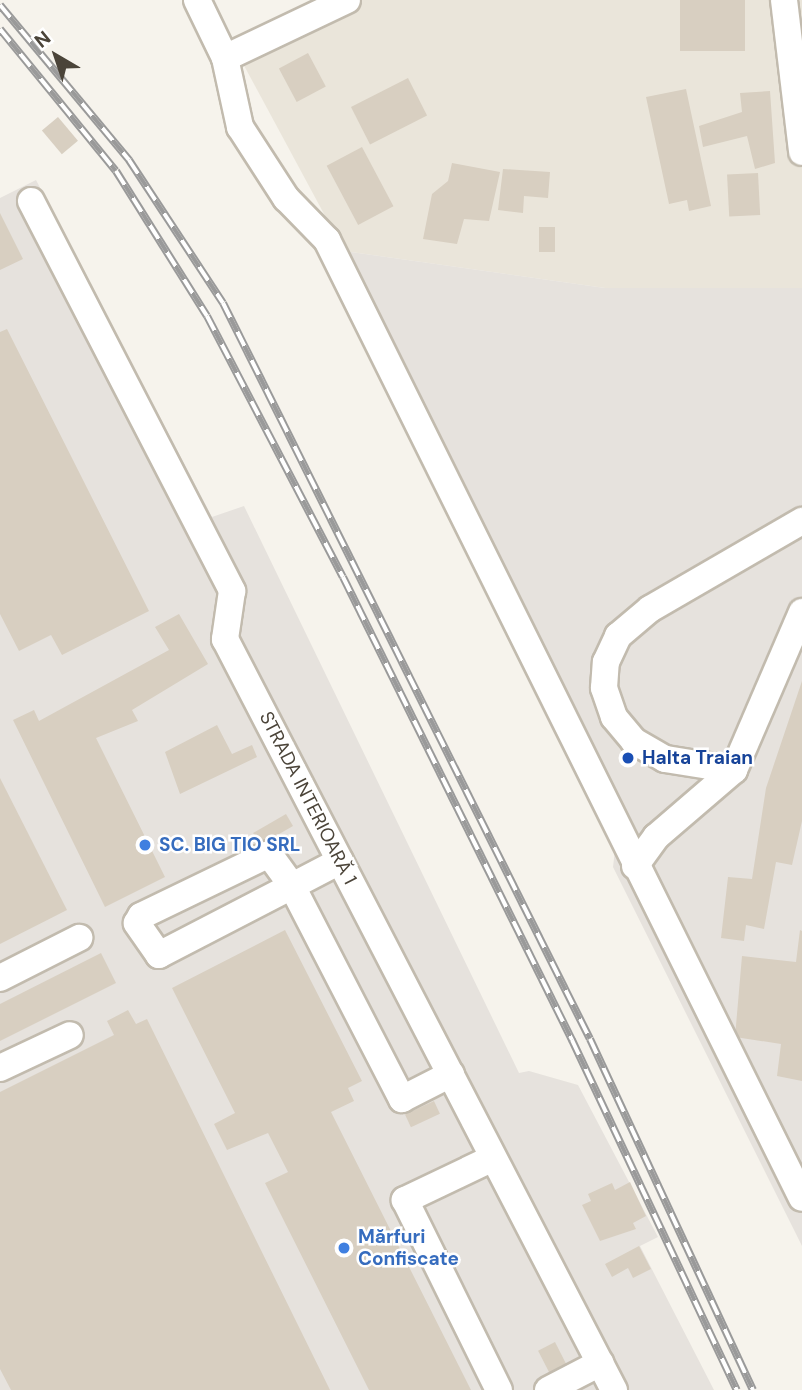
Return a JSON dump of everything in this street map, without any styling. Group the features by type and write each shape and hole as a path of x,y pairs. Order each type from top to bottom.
{"street":[{"path":"197,0 225,58 240,127 286,198 327,240 635,866 792,1157 802,1198"},
{"path":"784,0 802,152"},
{"path":"225,58 344,1"},
{"name":"STRADA INTERIOARĂ 1","path":"31,201 232,591 225,639 614,1390"},
{"path":"734,769 666,760 634,741 607,698 606,662 618,636 650,609 802,521"},
{"path":"635,866 656,837 734,769 802,612"},
{"path":"340,861 292,886 159,955 137,923 141,916 267,854 292,886 402,1099 451,1074"},
{"path":"0,978 79,938"},
{"path":"0,1068 70,1035"},
{"path":"493,1157 405,1200 499,1390"},
{"path":"548,1390 600,1363"}],"shaded area":[{"path":"325,0 802,0 802,288 605,288 344,251 234,47"},
{"path":"36,180 212,517 244,506 519,1073 529,1071 578,1085 658,1237 640,1246 714,1390 0,1390 0,198"},
{"path":"344,251 605,288 802,288 802,1246 613,867 619,815"}],"building":[{"path":"680,0 745,0 745,51 680,51"},
{"path":"308,53 326,87 297,102 279,68"},
{"path":"408,78 427,115 370,144 351,107"},
{"path":"686,89 711,206 689,211 687,200 669,204 646,97"},
{"path":"770,91 775,163 755,169 747,136 703,147 699,126 742,112 740,93"},
{"path":"58,117 78,141 62,154 42,130"},
{"path":"362,147 393,206 358,225 327,166"},
{"path":"452,163 500,172 489,221 464,219 457,244 423,239 432,194 448,181"},
{"path":"503,169 550,172 548,198 524,196 523,213 498,210"},
{"path":"758,173 760,215 729,217 727,175"},
{"path":"0,213 23,259 0,270"},
{"path":"539,227 555,227 555,252 539,252"},
{"path":"7,329 149,611 62,655 51,635 19,651 0,614 0,332"},
{"path":"179,614 208,664 132,710 138,721 96,738 165,877 105,907 13,720 34,710 39,721 169,650 155,627"},
{"path":"802,681 802,821 792,865 776,862 764,929 746,925 744,941 721,938 728,877 752,879 766,788"},
{"path":"217,725 232,754 252,745 257,757 180,794 165,752"},
{"path":"0,778 67,910 0,944"},
{"path":"286,814 293,826 260,845 253,833"},
{"path":"285,930 362,1081 348,1088 354,1101 331,1112 471,1390 369,1390 265,1183 288,1172 268,1133 227,1150 214,1124 235,1113 172,988"},
{"path":"800,930 802,1081 777,1076 781,1044 735,1037 742,956 796,962"},
{"path":"101,953 116,983 0,1041 0,1004"},
{"path":"128,1010 136,1024 147,1019 330,1390 11,1390 0,1369 0,1092 114,1035 107,1021"},
{"path":"434,1101 440,1114 411,1127 405,1115"},
{"path":"630,1182 646,1216 633,1223 636,1229 600,1241 582,1205 591,1201 588,1194 612,1183 615,1190"},
{"path":"639,1246 651,1269 633,1278 628,1268 612,1277 605,1264"},
{"path":"555,1342 568,1367 551,1376 538,1351"}],"railway":[{"path":"0,5 129,160 223,303 590,1039 753,1390"},
{"path":"0,29 116,171 207,316 343,577 572,1040 737,1390"}],"place":[{"name":"Halta Traian","path":"628,758"},
{"name":"SC. BIG TIO SRL","path":"145,845"},
{"name":"Mărfuri Confiscate","path":"344,1248"}]}
